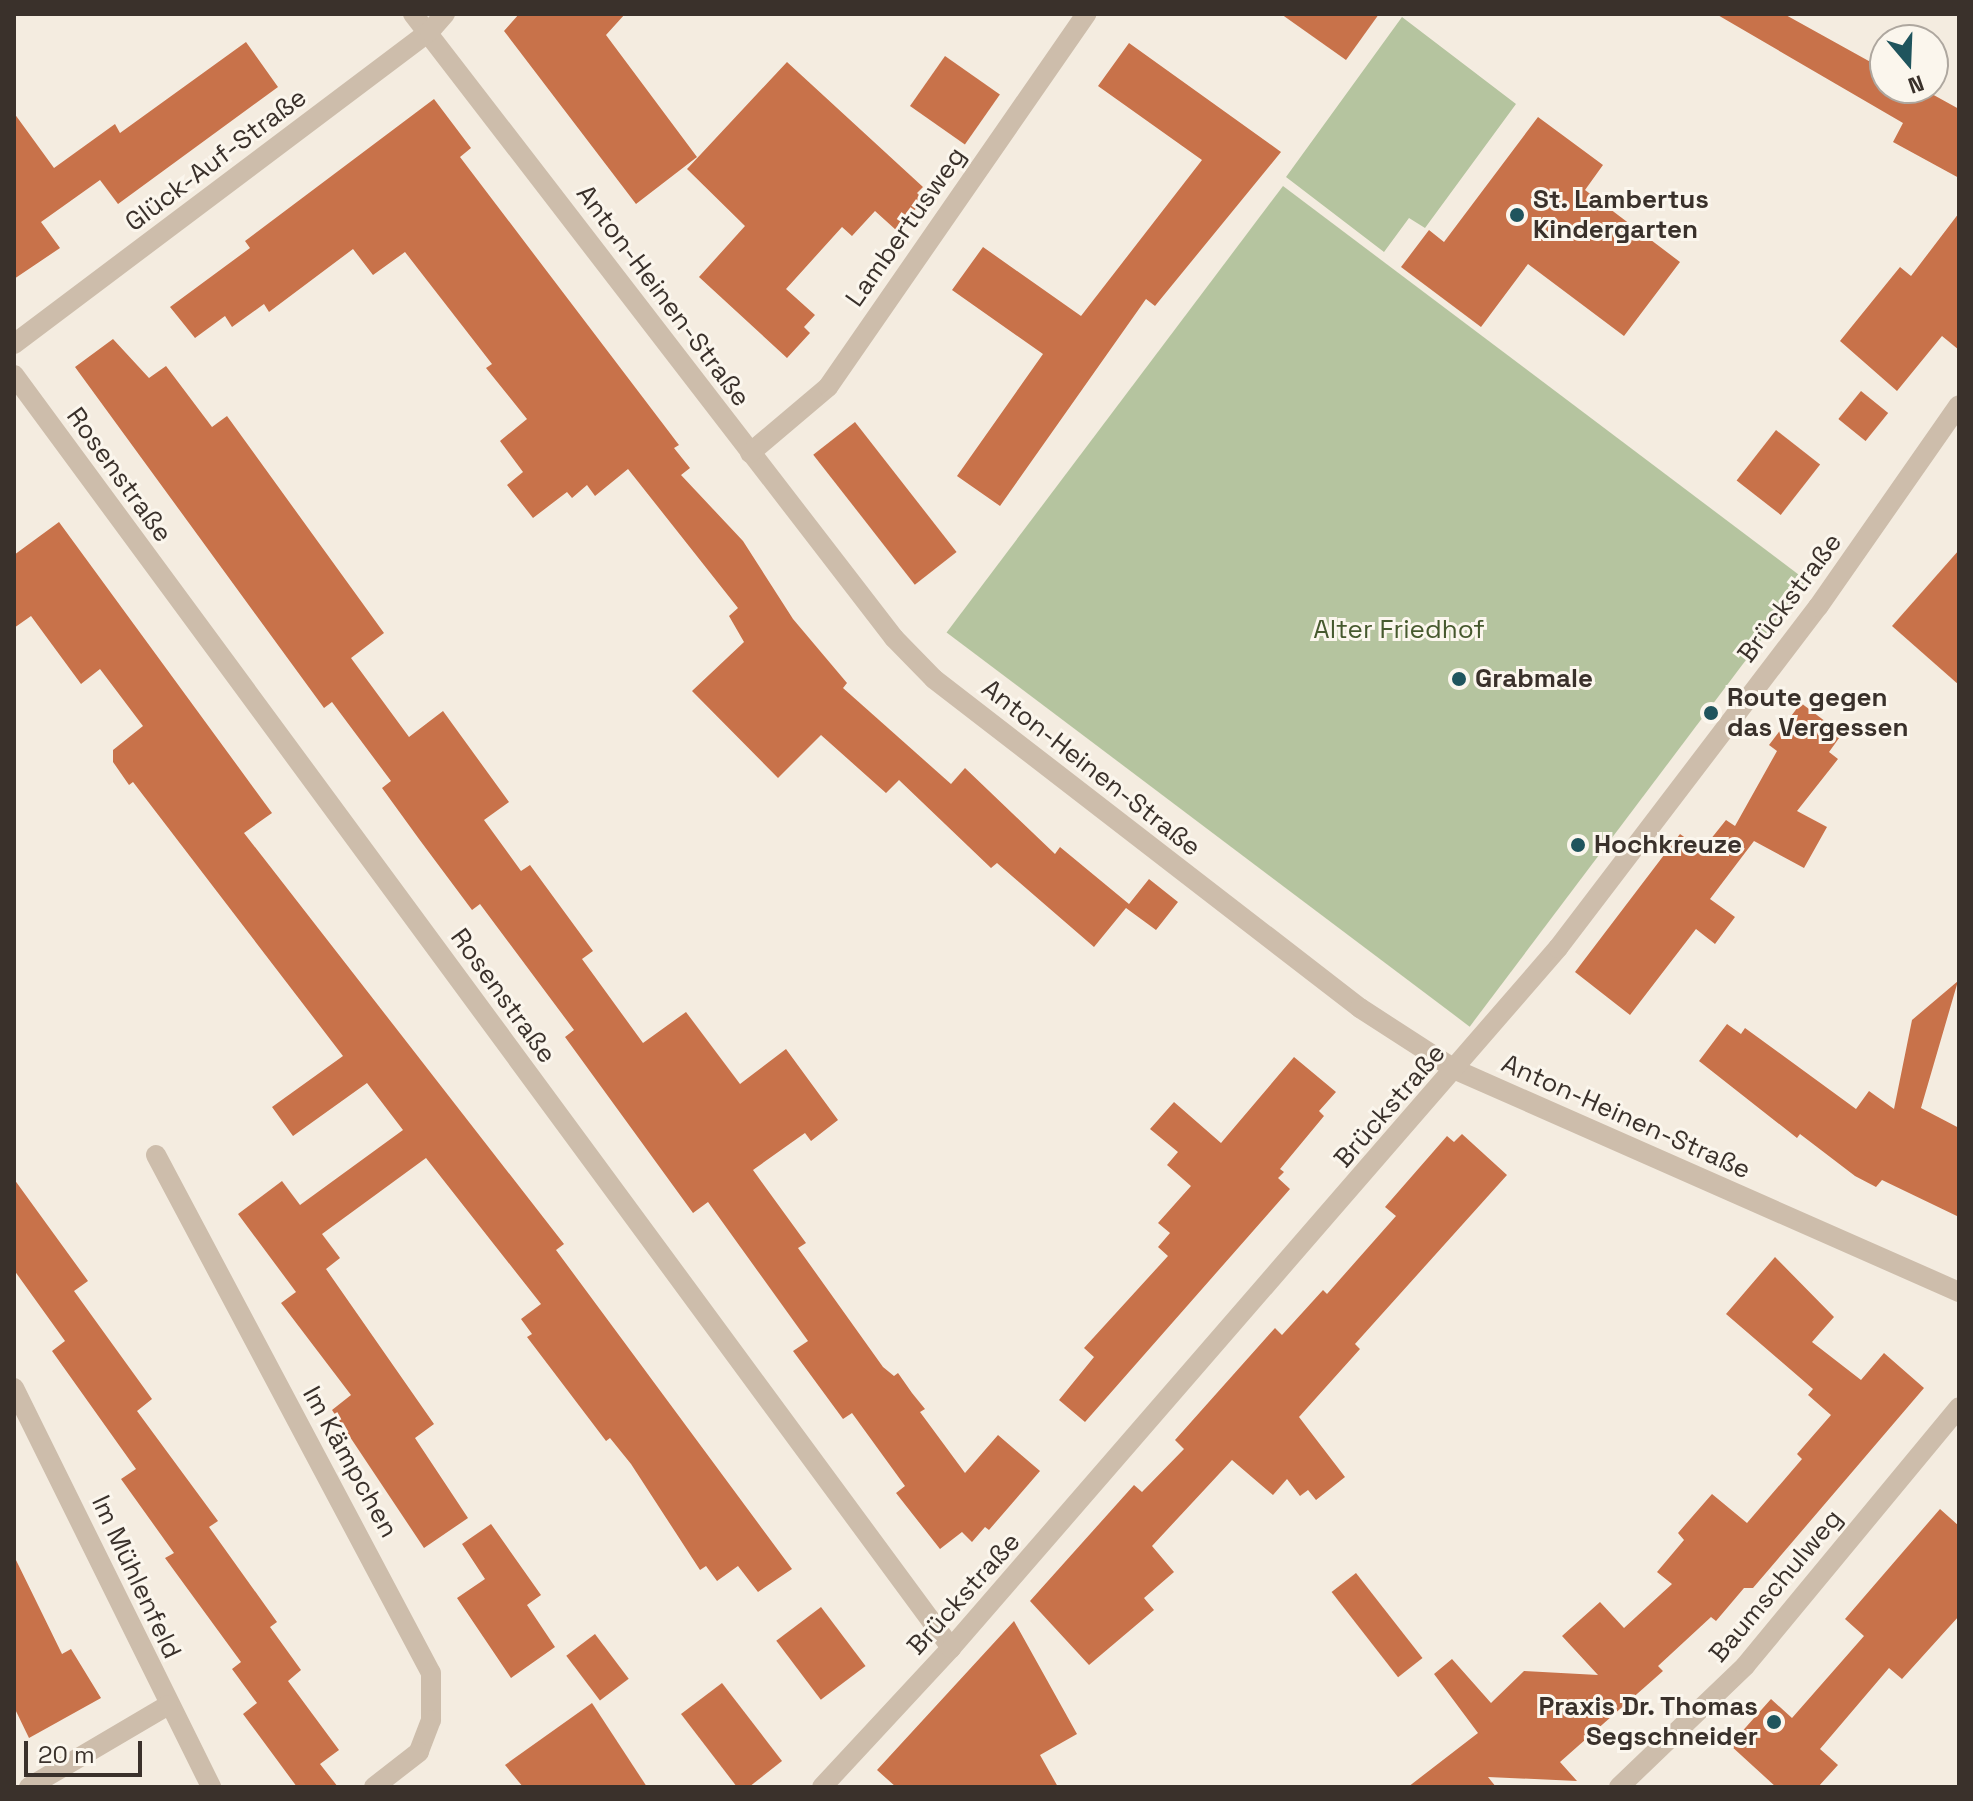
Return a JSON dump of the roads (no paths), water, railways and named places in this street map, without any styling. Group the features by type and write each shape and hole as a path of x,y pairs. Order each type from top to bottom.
{"street":[{"name":"Anton-Heinen-Straße","path":"413,14 430,31 894,638 934,679 1360,1008 1456,1070 1959,1292"},
{"name":"Glück-Auf-Straße","path":"14,344 430,31 445,14"},
{"name":"Lambertusweg","path":"750,453 828,387 1086,14"},
{"name":"Rosenstraße","path":"14,375 951,1648"},
{"name":"Brückstraße","path":"822,1787 951,1648 1456,1070 1558,948 1818,607 1955,417"},
{"name":"Im Kämpchen","path":"156,1155 431,1673 431,1720 419,1752 374,1787"},
{"name":"Im Mühlenfeld","path":"14,1388 92,1538 104,1577 211,1787"},
{"name":"Baumschulweg","path":"1619,1787 1745,1666 1959,1407"},
{"path":"29,1787 168,1705"}],"place":[{"name":"St. Lambertus Kindergarten","path":"1517,215"},
{"name":"Grabmale","path":"1459,679"},
{"name":"Route gegen das Vergessen","path":"1711,713"},
{"name":"Hochkreuze","path":"1578,845"},
{"name":"Praxis Dr. Thomas Segschneider","path":"1774,1722"}],"park label":[{"name":"Alter Friedhof","path":"1399,630"}]}
